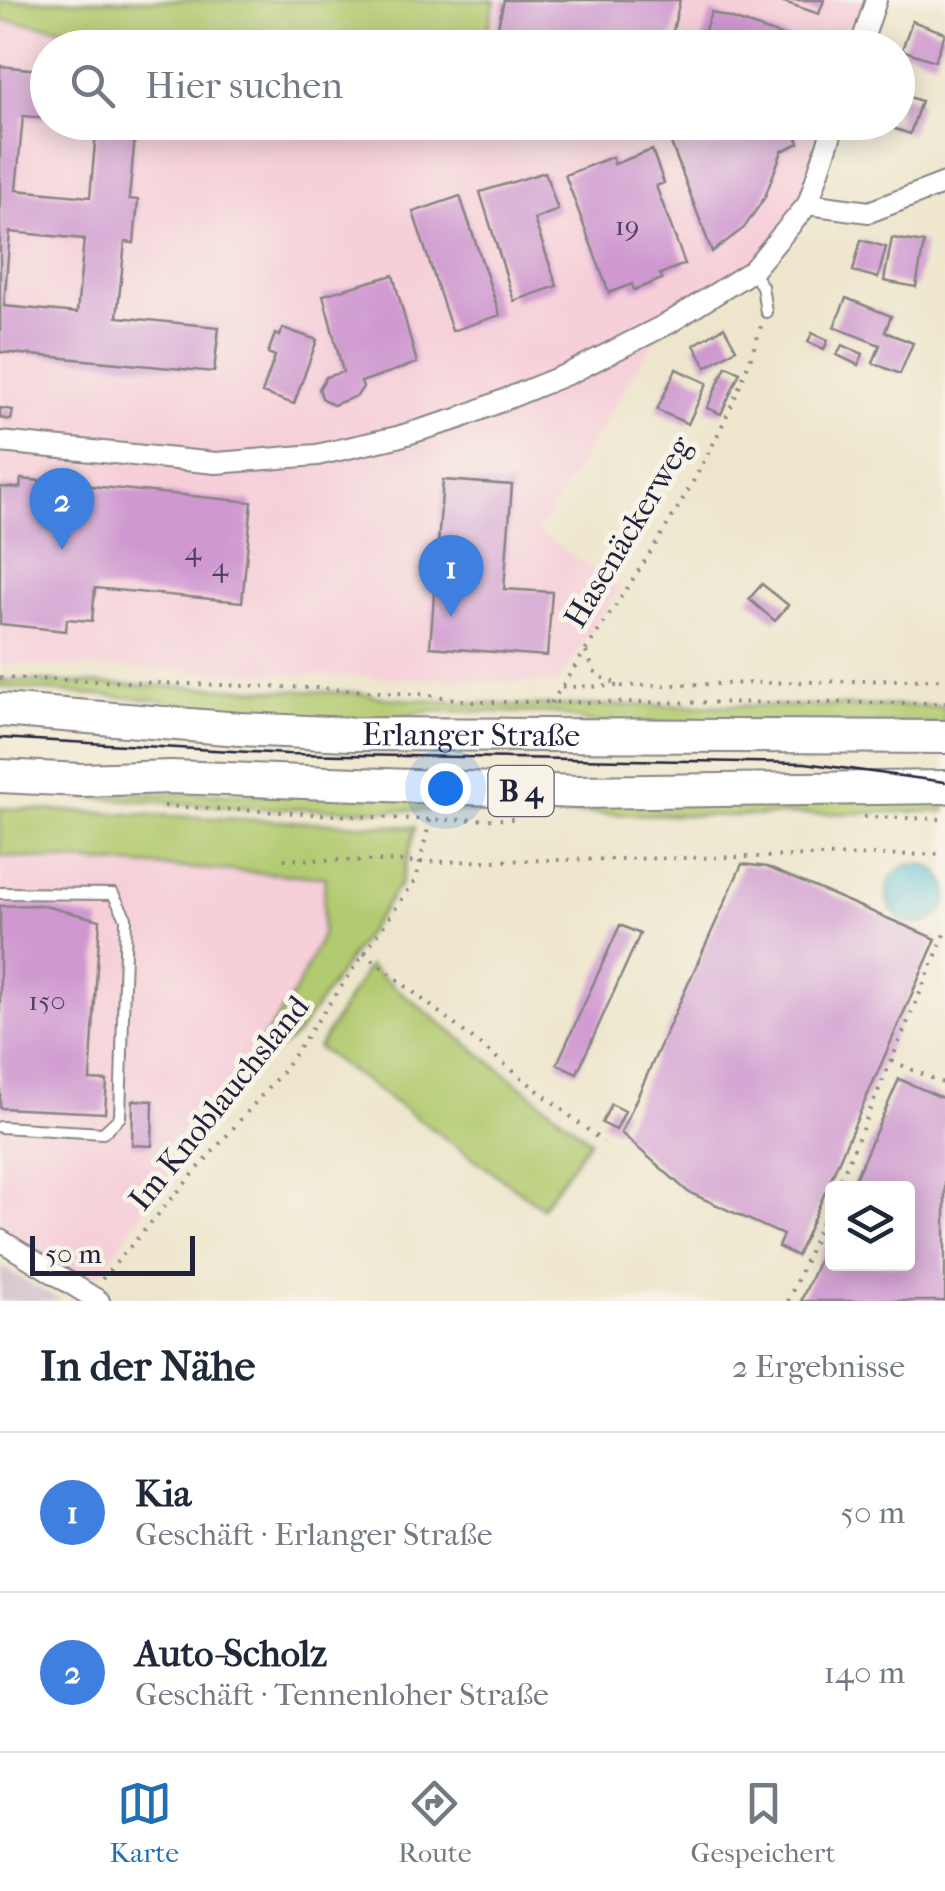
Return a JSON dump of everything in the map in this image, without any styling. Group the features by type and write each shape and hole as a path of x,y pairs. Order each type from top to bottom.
{"main road":[{"name":"Erlanger Straße","path":"0,710 319,733 945,737"},
{"name":"Erlanger Straße","path":"0,776 81,780 159,777 578,792 945,787"}],"street":[{"path":"866,30 876,0"},
{"path":"0,442 216,463 317,455 457,418 570,373 669,323 756,266 808,204 829,140"},
{"path":"808,204 869,212 945,183"},
{"path":"0,1240 94,1298"}],"lane":[{"path":"756,266 766,312"},
{"path":"0,893 113,894 126,918 120,1118 103,1133 0,1127"}],"path":[{"name":"Hasenäckerweg","path":"551,703 680,508 752,356 766,312"},
{"path":"586,652 596,675 622,686"},
{"path":"0,678 316,688 430,695 448,700 551,703 945,703"},
{"path":"562,687 945,678"},
{"name":"Im Knoblauchsland","path":"94,1298 282,1072 416,879 430,820"},
{"path":"284,859 422,862 945,854"},
{"path":"840,1181 945,934"},
{"path":"364,953 603,1142"},
{"path":"892,1061 945,1084"},
{"path":"788,1301 825,1214"}],"shaded area":[{"path":"495,0 867,0 857,30 488,30"},
{"path":"0,20 81,30 30,30 30,140 820,140 796,211 758,263 662,328 538,532 620,587 558,683 0,664"},
{"path":"0,856 325,876 322,935 295,992 100,1275 73,1275 0,1226"},
{"path":"0,1266 61,1301 0,1301"}],"green space":[{"path":"0,0 495,0 488,30 78,30 0,20"},
{"path":"0,680 360,693 385,698 511,705 945,706 945,725 591,723 555,713 430,711 379,721 224,715 178,702 0,687"},
{"path":"109,793 945,797 945,811 736,816 256,808 78,797"},
{"path":"0,808 415,827 401,883 297,1035 230,1087 295,992 322,935 325,877 0,856"},
{"path":"368,966 590,1140 542,1207 318,1048"}],"water":[{"path":"905,866 929,866 945,882 945,906 929,922 905,922 889,906 889,882"}],"building":[{"path":"504,0 680,0 673,30 497,30"},
{"path":"778,0 824,0 819,14"},
{"path":"711,12 766,30 705,30"},
{"path":"912,21 945,33 935,61 915,54 915,30 909,30"},
{"path":"0,66 30,69 30,117 23,116 16,190 90,197 95,140 135,140 129,199 138,200 134,243 125,242 117,317 219,327 214,372 0,352","holes":["10,232 84,239 77,313 4,306"]},
{"path":"670,140 798,140 799,143 782,151 765,197 744,228 712,252"},
{"path":"652,150 664,183 656,186 685,264 634,290 632,284 609,293 565,175 612,157 614,164"},
{"path":"545,172 558,210 534,219 557,286 514,301 480,192"},
{"path":"460,196 500,315 452,331 413,212"},
{"path":"892,238 924,243 916,287 884,281"},
{"path":"861,240 886,247 878,278 853,271"},
{"path":"393,275 417,363 361,382 363,387 357,396 333,405 322,398 319,389 326,377 343,372 323,295"},
{"path":"846,298 891,316 885,332 913,343 900,374 873,363 880,345 834,327"},
{"path":"724,327 736,349 706,367 694,345"},
{"path":"283,328 317,340 294,404 262,393 275,356 268,353 275,334 280,336"},
{"path":"812,333 828,340 824,349 808,342"},
{"path":"842,345 863,354 858,365 837,355"},
{"path":"726,366 740,372 721,414 707,408"},
{"path":"676,369 707,383 688,424 657,410"},
{"path":"0,408 13,410 11,420 0,418"},
{"path":"21,479 252,502 242,602 95,588 92,621 67,619 66,631 0,624 0,487 20,488"},
{"path":"443,480 512,485 504,589 552,592 547,656 430,647"},
{"path":"762,584 788,605 775,621 749,599"},
{"path":"742,864 767,867 936,939 830,1181 825,1181 825,1192 797,1256 778,1247 783,1235 688,1192 621,1133"},
{"path":"40,905 100,920 90,1080 107,1081 105,1113 0,1108 0,906"},
{"path":"620,925 640,934 577,1073 557,1064"},
{"path":"899,1079 945,1099 945,1301 801,1301 825,1246 825,1271 915,1271 915,1181 854,1181"},
{"path":"133,1100 153,1101 152,1146 132,1145"},
{"path":"611,1104 625,1111 616,1130 602,1123"}],"tram line":[{"path":"0,738 287,754 805,763 945,782"}],"place":[{"name":"Auto-Scholz","path":"62,550"},
{"name":"Kia","path":"451,617"}]}
